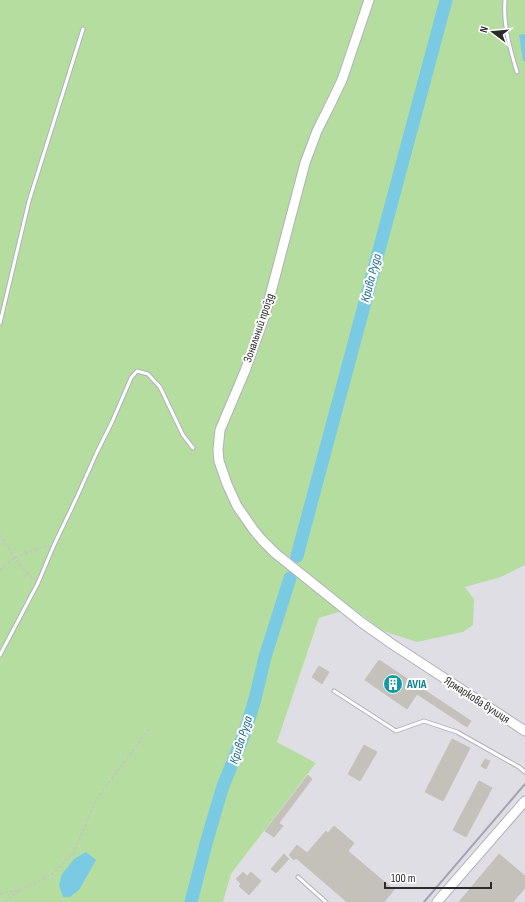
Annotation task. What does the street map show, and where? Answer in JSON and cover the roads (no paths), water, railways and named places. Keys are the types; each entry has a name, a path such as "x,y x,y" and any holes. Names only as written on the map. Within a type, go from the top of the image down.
{"street":[{"name":"Зональний проїзд","path":"350,613 276,554 253,529 237,506 227,484 219,461 218,450 220,430 247,366 265,315 308,153 342,80 369,0"},
{"name":"Ярмаркова вулиця","path":"350,613 392,644 525,731"},
{"path":"437,902 525,801"}],"lane":[{"path":"505,0 505,22 518,72"},
{"path":"0,323 29,201 83,29"},
{"path":"0,655 38,582 96,452 112,422 131,378 137,371 148,374 160,388 183,435 193,448"},
{"path":"334,691 396,731 424,721 456,732 519,767 525,772"},
{"path":"298,877 326,902"}],"water":[{"path":"525,34 525,61 523,61 519,35"},
{"path":"86,852 96,860 79,890 70,897 63,897 59,885 62,874 74,859"}],"waterway":[{"name":"Крива Руда","path":"297,556 446,0"},
{"name":"Крива Руда","path":"191,902 223,786 245,732 265,657 290,578"}],"railway":[{"path":"424,902 525,784"}],"place":[{"name":"AVIA","path":"393,684"}]}
